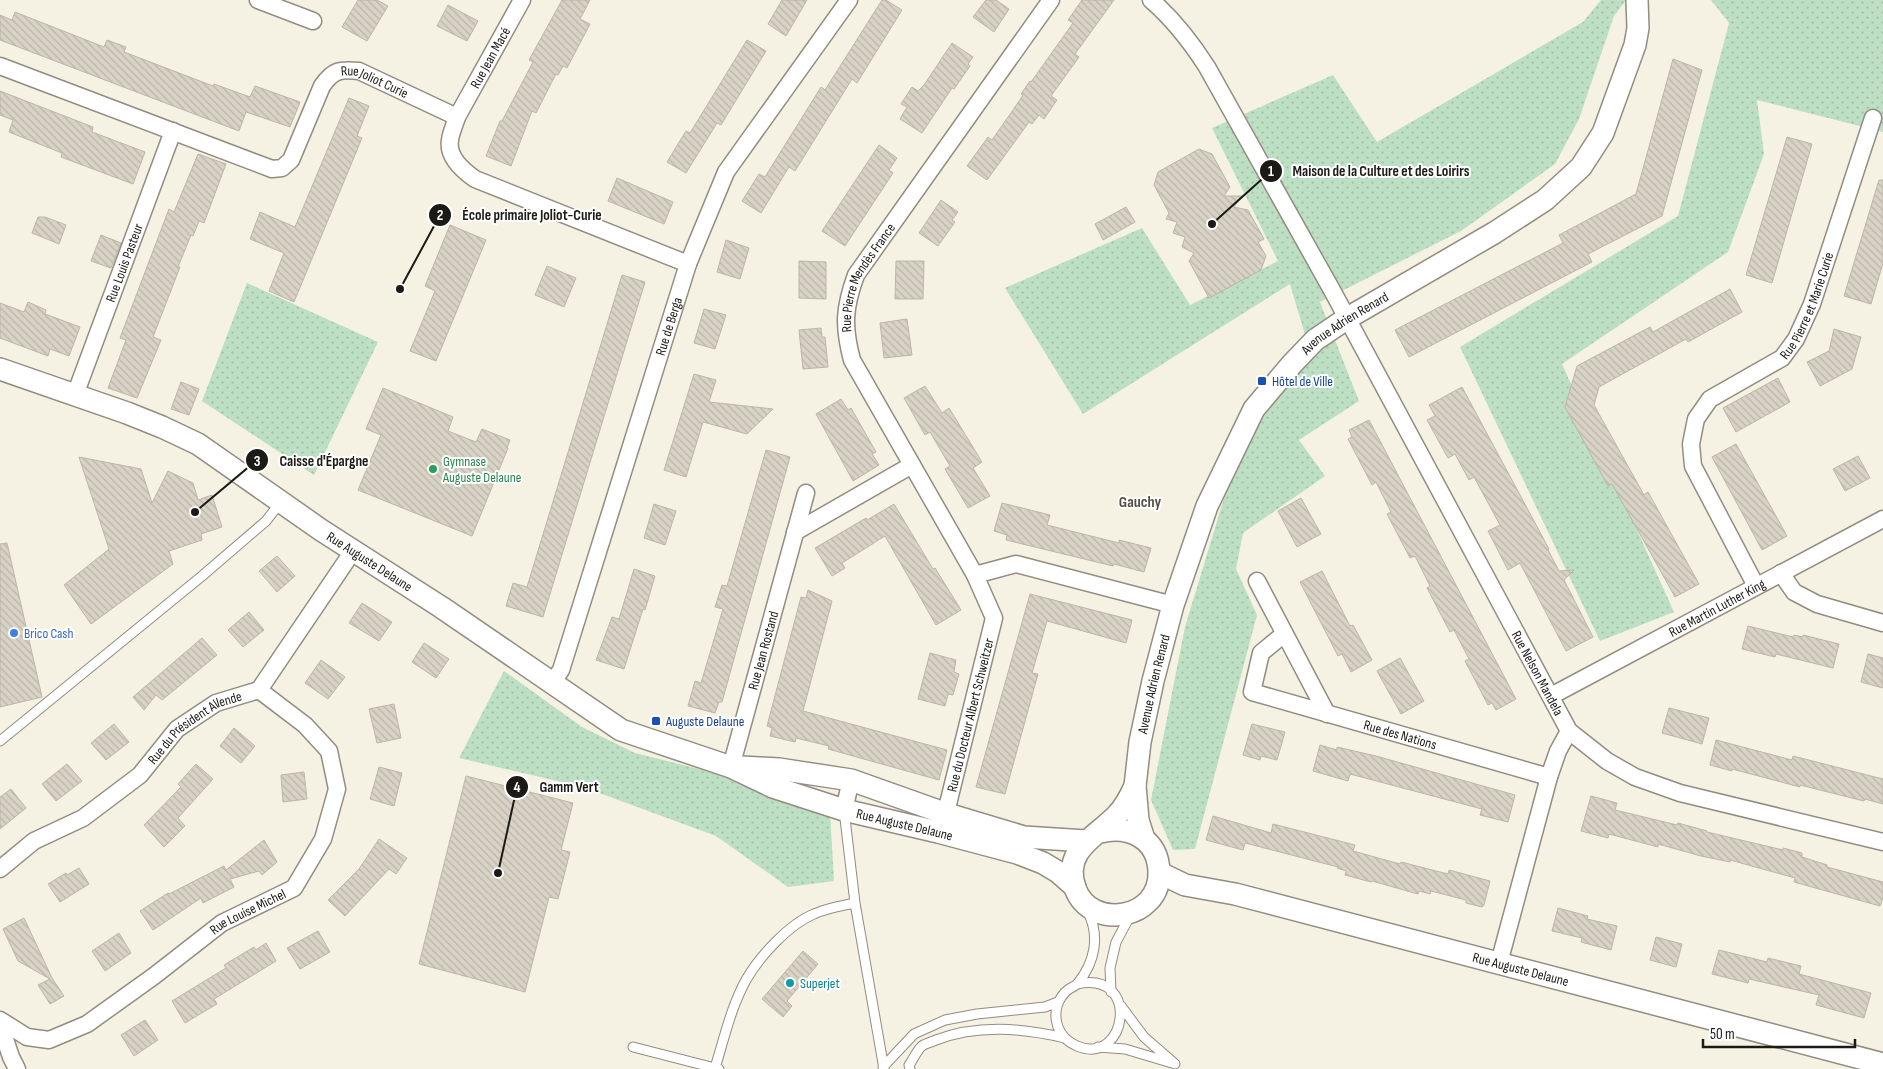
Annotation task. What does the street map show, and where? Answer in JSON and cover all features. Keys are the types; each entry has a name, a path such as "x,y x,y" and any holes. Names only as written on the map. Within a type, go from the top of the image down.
{"street":[{"path":"258,0 313,21"},
{"name":"Rue Jean Macé","path":"457,116 522,0"},
{"name":"Rue de Berga","path":"552,683 561,670 688,264 726,172 849,0"},
{"name":"Rue Pierre Mendès France","path":"986,599 975,575 852,360 846,335 846,313 848,296 856,275 1050,0"},
{"name":"Rue Nelson Mandela","path":"1151,0 1163,10 1192,45 1207,67 1569,730 1607,761 1635,778 1680,793 1883,842"},
{"name":"Avenue Adrien Renard","path":"1144,839 1138,820 1135,786 1140,742 1153,681 1173,605 1207,506 1254,409 1315,340 1346,319 1494,233 1545,200 1581,167 1603,133 1635,45 1638,28 1637,0"},
{"name":"Rue Joliot Curie","path":"0,66 272,169 282,168 291,160 322,86 328,78 338,71 359,71 457,116"},
{"path":"457,116 449,141 454,159 463,170 475,179 688,264"},
{"name":"Rue Pierre et Marie Curie","path":"1756,586 1693,466 1691,444 1696,419 1710,400 1782,358 1796,339 1812,304 1872,118"},
{"name":"Rue Louis Pasteur","path":"75,395 173,131"},
{"name":"Rue Auguste Delaune","path":"0,369 127,413 183,436 215,454 281,502 440,607 620,730 731,767 773,786 844,810 941,823 1024,837 1093,836"},
{"path":"795,532 912,465"},
{"name":"Rue Jean Rostand","path":"731,767 806,493"},
{"name":"Rue Martin Luther King","path":"1551,696 1883,519"},
{"name":"Rue du Président Allende","path":"0,869 34,840 83,818 140,775 177,729 216,703 259,690 353,551"},
{"path":"975,575 1016,564 1173,605"},
{"path":"1781,573 1794,592 1817,604 1883,623"},
{"path":"1257,581 1327,714"},
{"name":"Rue du Docteur Albert Schweitzer","path":"941,823 948,804 994,618 986,599"},
{"name":"Rue des Nations","path":"1284,634 1260,653 1252,692 1549,777"},
{"name":"Rue Louise Michel","path":"0,1020 27,1037 49,1040 87,1024 154,976 222,923 294,888 323,839 337,789 329,751 305,725 259,690"},
{"path":"1499,963 1549,777 1558,751 1569,730"},
{"name":"Rue Auguste Delaune","path":"731,767 779,769 851,780 941,823 1043,863 1058,872 1079,895"},
{"path":"844,810 851,780"},
{"name":"Avenue Adrien Renard","path":"1093,836 1126,804 1135,786"},
{"path":"1111,829 1123,829 1144,839 1152,848 1158,860 1160,873 1152,897 1132,913 1119,916 1106,915 1094,910 1079,895 1072,875 1073,863 1078,851 1093,836 1111,829"},
{"name":"Rue Auguste Delaune","path":"1160,873 1185,885 1235,894 1883,1064"},
{"path":"0,1024 10,1057 18,1069"}],"lane":[{"path":"0,741 202,576 266,521 281,502"},
{"path":"844,810 855,903 883,1068"},
{"path":"1065,1038 1059,1030 1056,1021 1058,1002 1063,995 1077,984 1093,960 1094,922 1079,895"},
{"path":"633,1047 717,1068 731,1018 746,980 767,952 789,928 814,914 855,903"},
{"path":"1112,992 1110,968 1116,942 1132,913"},
{"path":"910,1069 909,1065 921,1046 950,1035 983,1030 1009,1029 1038,1032 1065,1038 1080,1047 1125,1049 1175,1064 1144,1037 1112,992 1104,986 1095,983 1077,984"},
{"path":"883,1068 914,1034 945,1020 976,1014 1045,1007 1058,1002"},
{"path":"1098,1047 1108,1042 1120,1025 1121,1014 1119,1004"}],"green space":[{"path":"1601,0 1626,0 1614,16 1579,119 1555,164 1461,231 1320,302 1359,401 1299,440 1325,476 1243,533 1236,569 1257,615 1195,849 1173,850 1151,800 1185,627 1225,495 1258,423 1311,355 1290,284 1083,414 1005,288 1142,228 1190,305 1278,261 1212,128 1333,75 1377,142 1583,22"},
{"path":"1711,0 1883,0 1883,132 1757,100 1764,154 1728,252 1562,364 1674,612 1600,641 1460,347 1678,216 1729,23"},
{"path":"247,283 378,342 314,475 202,401"},
{"path":"504,671 582,727 635,753 743,780 830,813 834,881 788,887 716,836 583,787 459,758"}],"building":[{"path":"358,0 377,0 388,6 367,41 342,27"},
{"path":"562,0 590,0 580,19 590,24 567,68 563,66 558,75 556,74 536,113 532,111 511,166 486,156 500,121 502,121 533,62 529,60"},
{"path":"782,0 807,0 786,36 768,24"},
{"path":"882,0 886,0 902,10 857,83 852,79 795,171 789,167 761,213 742,201 759,174 765,177 821,87 825,90"},
{"path":"986,0 996,0 1009,9 994,32 973,17"},
{"path":"1082,0 1114,0 1075,54 1079,57 1051,96 1057,100 1044,119 1039,115 1032,124 1029,122 987,180 967,166 988,137 992,140 1013,110 1023,95 1021,94 1073,23 1068,20"},
{"path":"448,5 478,21 467,41 437,26"},
{"path":"15,12 104,47 107,40 126,47 124,52 213,86 214,84 250,97 255,86 300,102 290,127 246,112 239,131 0,40 0,15 12,20"},
{"path":"747,40 766,51 721,125 717,123 686,173 667,162 686,131 690,133"},
{"path":"952,43 973,57 968,64 970,66 954,89 952,88 922,133 900,119 907,107 901,104 912,87 918,91 924,85"},
{"path":"1673,59 1702,70 1662,216 1588,254 1592,262 1409,357 1395,330 1563,243 1559,235 1636,194"},
{"path":"0,91 93,127 92,132 145,152 133,184 61,157 62,153 9,132 13,120 0,115"},
{"path":"349,98 369,106 357,136 362,138 294,302 269,291 284,253 250,239 260,212 295,227"},
{"path":"1787,137 1812,144 1772,283 1746,275"},
{"path":"879,145 897,158 889,170 893,173 845,246 822,231"},
{"path":"1199,149 1212,154 1230,187 1224,196 1242,196 1234,207 1248,210 1264,239 1258,242 1266,256 1261,270 1209,298 1189,261 1194,253 1182,247 1185,237 1173,233 1177,222 1166,219 1169,213 1154,185 1158,172"},
{"path":"198,154 226,164 204,223 199,221 178,267 180,267 153,337 161,340 137,398 108,388 126,340 120,338 169,209 174,212"},
{"path":"617,178 673,202 664,224 608,201"},
{"path":"1879,180 1883,180 1883,263 1871,304 1844,296"},
{"path":"941,200 958,212 952,220 955,222 938,246 919,233"},
{"path":"1126,207 1135,222 1103,240 1095,224"},
{"path":"38,217 45,217 66,225 59,244 32,233"},
{"path":"450,225 486,240 436,361 410,351 435,291 425,286"},
{"path":"101,235 121,243 111,268 91,261"},
{"path":"726,240 749,248 740,279 717,272"},
{"path":"799,261 826,262 826,299 799,298"},
{"path":"896,261 924,261 923,299 895,299"},
{"path":"547,266 576,278 564,307 535,295"},
{"path":"622,275 645,282 543,617 506,606 513,583 527,587"},
{"path":"1730,289 1742,312 1688,342 1686,339 1599,387 1594,405 1644,495 1648,492 1699,584 1675,597 1612,484 1608,486 1565,407 1577,366 1650,327 1653,332"},
{"path":"28,302 46,310 45,314 80,327 69,356 50,349 48,356 0,338 0,303 24,312"},
{"path":"704,309 726,315 715,349 694,343"},
{"path":"907,319 912,355 884,358 880,323"},
{"path":"821,328 822,337 825,337 828,367 803,369 799,330"},
{"path":"1834,329 1861,337 1852,369 1820,386 1807,362 1829,351"},
{"path":"694,374 716,380 709,402 773,409 747,434 703,422 686,477 664,470"},
{"path":"1778,378 1790,402 1736,432 1723,408"},
{"path":"181,382 199,389 189,415 171,409"},
{"path":"925,386 942,413 949,408 982,462 973,468 990,496 968,508 945,469 950,466 930,432 925,435 904,398"},
{"path":"1462,387 1559,571 1574,570 1564,580 1593,637 1566,651 1520,563 1508,570 1488,531 1500,525 1474,477 1469,480 1455,454 1448,458 1427,420 1435,416 1429,405"},
{"name":"Gymnase Auguste Delaune","path":"383,388 453,417 448,431 476,442 482,429 510,440 472,536 358,490 381,435 366,429"},
{"path":"841,399 848,410 851,408 876,452 872,454 879,465 853,481 816,414"},
{"path":"1369,420 1516,699 1496,710 1492,703 1488,705 1465,661 1469,659 1454,630 1450,632 1427,588 1430,586 1415,556 1410,558 1387,514 1391,512 1376,482 1372,485 1348,439 1352,437 1349,430"},
{"path":"1736,444 1787,536 1762,550 1712,457"},
{"path":"766,450 790,457 722,702 719,702 715,713 688,706 695,681 701,683 723,609 715,607 722,585 727,586"},
{"path":"1858,456 1870,478 1845,491 1833,469"},
{"path":"79,457 141,469 152,503 168,471 193,483 198,500 212,495 222,527 201,534 202,540 169,551 173,564 91,624 64,585 109,549"},
{"path":"1301,498 1321,534 1297,547 1278,511"},
{"path":"1002,503 1050,515 1047,525 1119,543 1119,540 1151,548 1144,572 1006,540 1007,535 994,531"},
{"path":"654,504 676,511 665,545 644,538"},
{"path":"894,504 933,569 935,568 961,610 936,625 885,536 842,563 845,568 832,576 815,548"},
{"name":"Brico Cash","path":"7,543 42,697 0,707 0,544"},
{"path":"277,556 295,576 277,592 259,571"},
{"path":"634,569 655,576 624,669 596,660 612,617 619,619"},
{"path":"1322,571 1350,626 1353,625 1372,660 1351,672 1342,654 1338,656 1300,582"},
{"path":"808,590 832,601 803,711 947,750 939,780 828,749 829,746 796,738 795,742 770,736 772,728 767,726 801,597 806,598"},
{"path":"1030,594 1132,620 1126,643 1047,621 1032,673 1038,674 1005,794 976,787"},
{"path":"362,603 392,622 379,641 349,623"},
{"path":"249,612 264,630 243,647 228,630"},
{"path":"1748,626 1793,637 1794,635 1803,637 1803,635 1839,644 1833,668 1776,654 1775,657 1742,649"},
{"path":"202,638 217,655 162,700 156,695 144,710 133,697"},
{"path":"424,643 449,659 436,678 412,662"},
{"path":"930,653 956,660 954,672 959,674 953,695 948,694 945,706 918,699"},
{"path":"1868,654 1883,658 1883,688 1861,682"},
{"path":"1400,658 1424,701 1401,714 1377,671"},
{"path":"321,660 345,677 328,699 305,683"},
{"path":"394,704 401,738 377,743 369,709"},
{"path":"1669,708 1709,718 1702,744 1662,733"},
{"path":"114,724 129,742 106,760 91,743"},
{"path":"1252,724 1285,732 1277,760 1261,756 1260,760 1243,755"},
{"path":"234,728 255,746 241,763 220,746"},
{"path":"1716,740 1792,760 1793,756 1883,779 1883,804 1800,785 1800,787 1710,765"},
{"path":"1320,745 1337,750 1337,747 1376,756 1515,795 1508,822 1480,815 1482,809 1350,774 1348,781 1313,771"},
{"path":"67,764 82,781 56,801 42,784"},
{"path":"196,764 213,779 178,818 185,826 164,847 144,825 181,787 178,784"},
{"path":"379,767 402,773 394,806 370,799"},
{"path":"304,772 307,799 283,802 281,775"},
{"path":"466,776 573,803 561,850 570,852 558,899 549,897 525,992 419,964"},
{"path":"11,789 26,808 0,829 0,797"},
{"path":"1591,796 1617,803 1615,810 1802,853 1802,857 1827,865 1827,867 1883,882 1883,898 1880,906 1794,882 1795,878 1730,860 1730,862 1701,856 1658,844 1658,847 1609,834 1608,838 1581,831"},
{"path":"1213,816 1271,833 1273,824 1355,845 1353,851 1400,864 1401,862 1448,874 1449,870 1490,881 1484,905 1482,907 1466,903 1466,900 1431,891 1430,894 1419,891 1418,894 1371,882 1345,875 1346,871 1338,867 1245,843 1243,850 1206,840"},
{"path":"379,839 407,858 396,874 389,869 345,916 328,900 359,869"},
{"path":"264,840 277,862 262,875 259,871 230,879 234,887 203,903 201,898 153,930 140,911 168,893 224,866 226,870"},
{"path":"79,868 89,884 60,902 48,884 66,873 67,875"},
{"path":"1558,908 1588,916 1587,919 1617,926 1611,950 1581,942 1582,938 1552,931"},
{"path":"24,918 52,978 64,996 50,1004 38,985 50,979 18,961 3,929"},
{"path":"318,931 330,952 300,969 287,948"},
{"path":"119,933 131,953 105,971 92,951"},
{"path":"1656,937 1682,944 1676,967 1650,960"},
{"path":"266,943 276,961 214,999 217,1004 185,1023 172,1001 226,968 224,965 254,947 256,950"},
{"path":"1719,950 1767,962 1768,958 1801,966 1799,974 1871,993 1864,1018 1816,1005 1819,995 1749,979 1748,983 1712,974"},
{"path":"803,951 818,964 787,1001 792,1006 783,1017 762,999"},
{"path":"145,1020 158,1040 134,1056 121,1035"}],"place":[{"name":"Maison de la Culture et des Loirirs","path":"1212,224"},
{"name":"École primaire Joliot-Curie","path":"400,289"},
{"name":"Hôtel de Ville","path":"1262,381"},
{"name":"Gymnase Auguste Delaune","path":"433,469"},
{"name":"Caisse d'Épargne","path":"195,512"},
{"name":"Brico Cash","path":"14,633"},
{"name":"Auguste Delaune","path":"656,721"},
{"name":"Gamm Vert","path":"498,873"},
{"name":"Superjet","path":"790,983"}],"district":[{"name":"Gauchy","path":"1140,502"}]}
